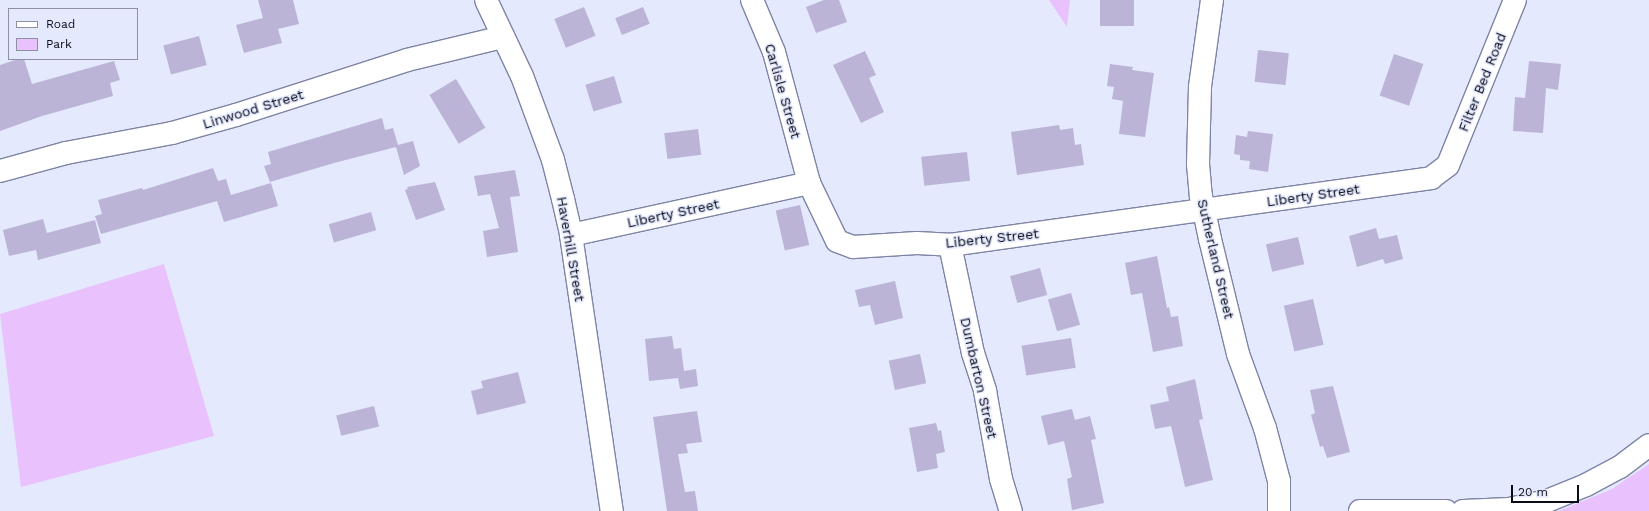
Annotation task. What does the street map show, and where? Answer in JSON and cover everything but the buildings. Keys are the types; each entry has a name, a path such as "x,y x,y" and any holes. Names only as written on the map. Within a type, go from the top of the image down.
{"street":[{"name":"Haverhill Street","path":"486,0 522,76 553,160 570,236 612,511"},
{"name":"Carlisle Street","path":"752,0 774,52 809,184"},
{"name":"Sutherland Street","path":"1212,0 1200,87 1198,164 1204,210 1238,354 1265,428 1279,481 1279,511"},
{"name":"Filter Bed Road","path":"1448,165 1515,0"},
{"name":"Linwood Street","path":"0,171 66,153 172,133 236,115 407,60 504,37"},
{"name":"Liberty Street","path":"570,236 809,184 836,241 853,247 917,242 950,245 1431,178 1448,165"},
{"name":"Dumbarton Street","path":"950,245 968,331 985,391 1001,478 1011,511"},
{"path":"1463,511 1509,509 1547,502 1586,485 1620,467 1649,444"},
{"path":"1360,511 1446,511"}],"green space":[{"path":"1049,0 1070,0 1067,27"},
{"path":"164,264 214,436 21,487 0,314"},
{"path":"1649,464 1649,511 1559,511 1612,489"}]}
